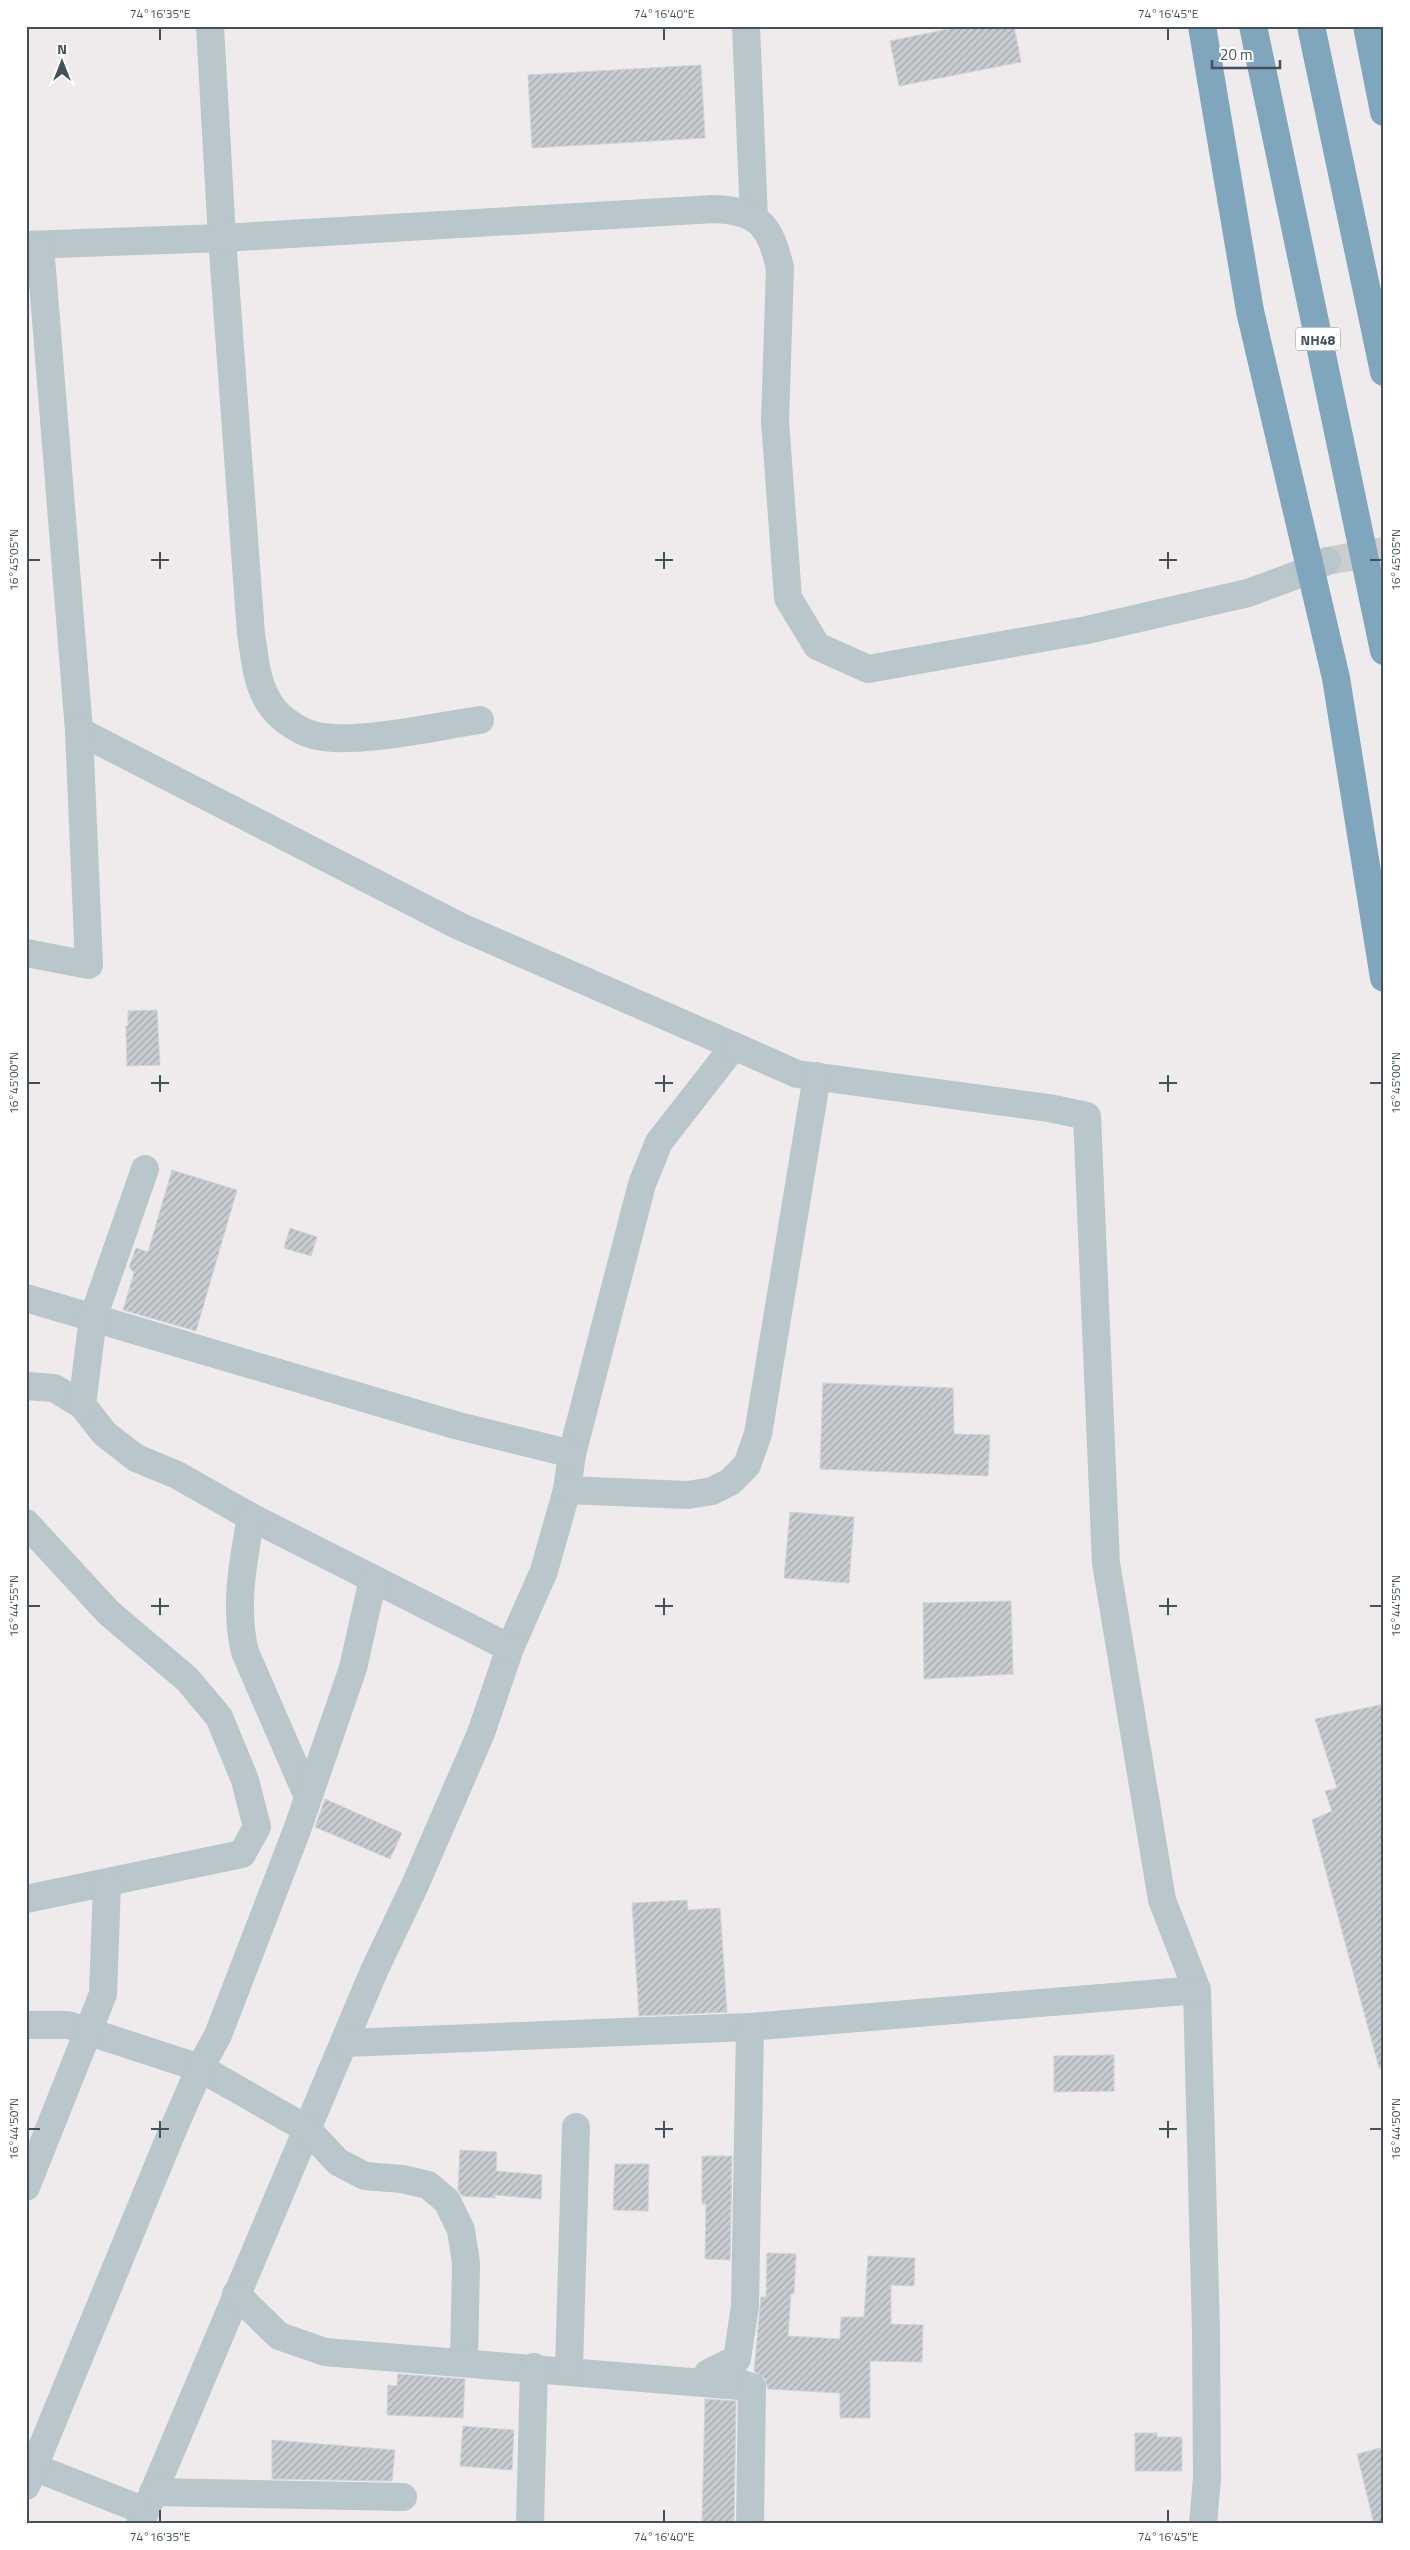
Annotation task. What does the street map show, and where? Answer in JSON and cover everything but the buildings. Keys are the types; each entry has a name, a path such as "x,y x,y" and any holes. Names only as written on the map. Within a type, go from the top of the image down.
{"highway":[{"path":"1202,26 1250,311 1319,566 1384,978"},
{"name":"NH48","path":"1253,26 1384,651"},
{"path":"1311,26 1384,372"},
{"path":"1367,26 1384,112"}],"street":[{"path":"210,26 222,238 251,634 258,678 270,704 287,721 313,735 355,738 480,720"},
{"path":"746,26 754,218"},
{"path":"26,953 88,965 79,731 33,245 222,238 714,209 735,210 754,218 767,228 775,247 780,268 775,421 788,598 817,646 868,669 1087,630 1248,593 1319,566"},
{"path":"79,731 459,926 798,1074 1048,1108 1087,1116 1106,1563 1162,1900 1197,1990 1206,2341 1207,2478 1203,2524"},
{"path":"146,2509 374,1970 415,1885 481,1732 510,1648 544,1571 567,1490 572,1454 645,1176 658,1142 734,1046"},
{"path":"567,1490 688,1494 712,1491 730,1482 747,1465 758,1434 817,1076"},
{"path":"82,1405 92,1318 145,1169"},
{"path":"26,1298 455,1425 572,1454"},
{"path":"26,1386 54,1388 82,1405 105,1434 136,1458 177,1475 252,1517 510,1648"},
{"path":"252,1517 239,1605 239,1628 244,1652 308,1797"},
{"path":"26,1523 109,1613 187,1680 219,1718 245,1780 256,1827 242,1854 107,1884 26,1899"},
{"path":"373,1579 353,1668 308,1797 218,2034 200,2068 29,2472 146,2509 403,2497"},
{"path":"26,2187 90,2033 103,1994 107,1884"},
{"path":"344,2043 750,2027 1197,1990"},
{"path":"26,2026 68,2026 200,2068 307,2129 338,2162 365,2176 402,2179 428,2185 447,2201 461,2230 466,2263 464,2362"},
{"path":"750,2027 745,2306 736,2359 708,2374 752,2387"},
{"path":"568,2370 576,2127"},
{"path":"236,2294 279,2336 325,2352 534,2367 752,2387"},
{"path":"530,2524 534,2367"},
{"path":"750,2524 752,2387"}],"tunnel":[{"path":"1327,561 1384,551"}]}
